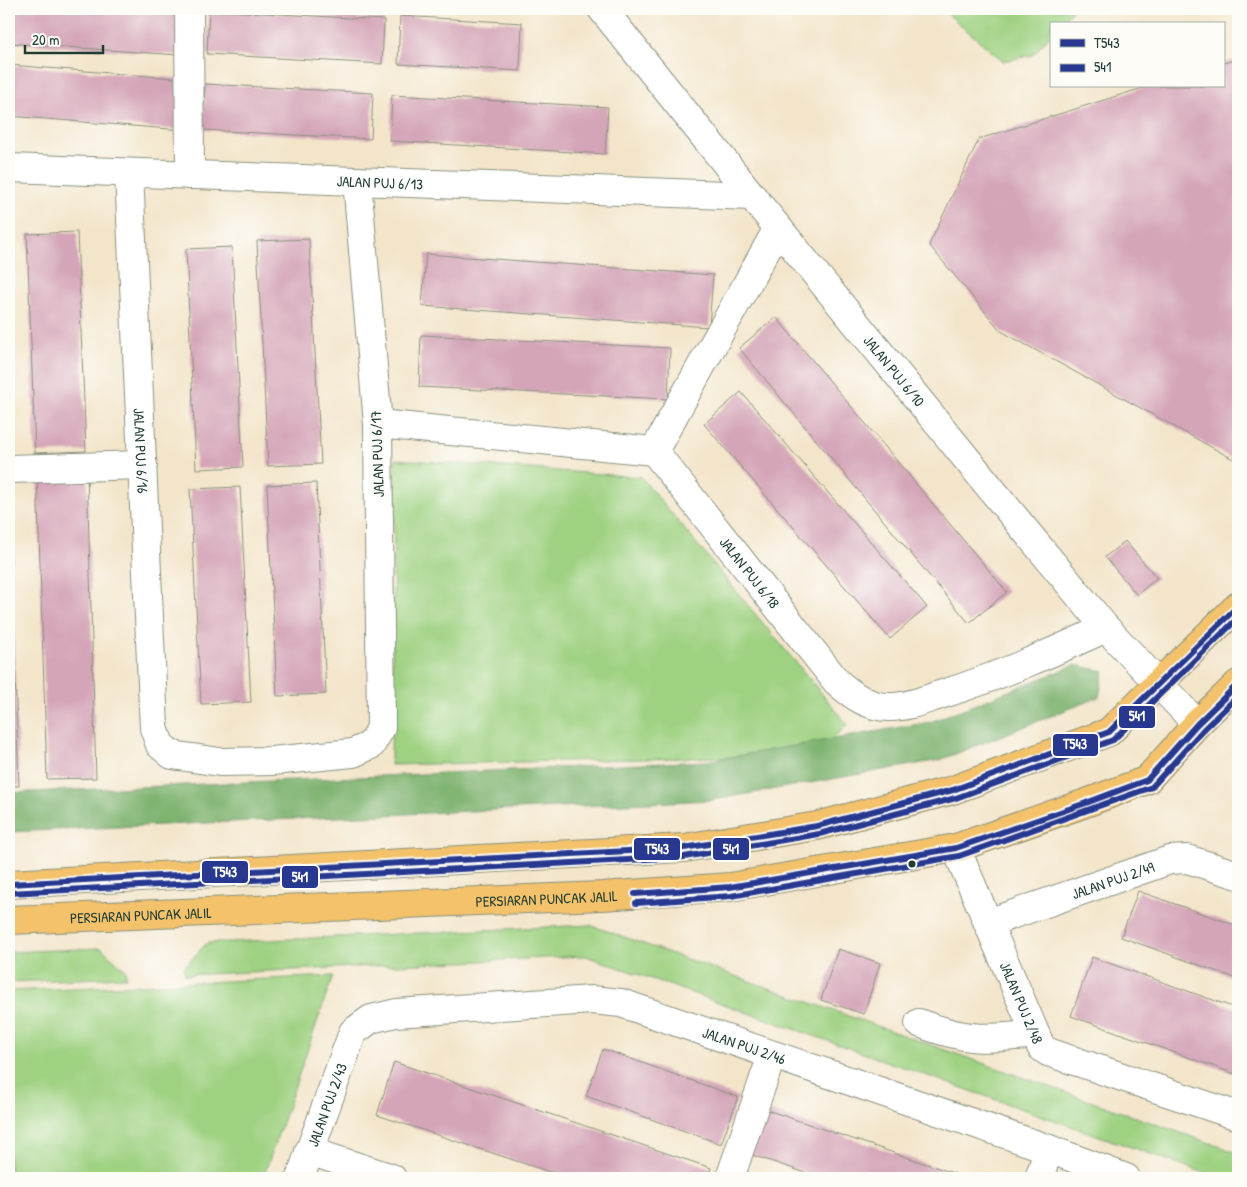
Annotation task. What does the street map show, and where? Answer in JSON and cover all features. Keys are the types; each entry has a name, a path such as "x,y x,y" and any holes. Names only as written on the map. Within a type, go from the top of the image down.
{"main road":[{"path":"9,884 684,848 817,826 953,790 1109,732 1238,606"},
{"name":"PERSIARAN PUNCAK JALIL","path":"9,920 602,896 730,887 956,848 1147,780 1197,724 1238,684"}],"street":[{"path":"189,9 190,175"},
{"name":"JALAN PUJ 6/10","path":"602,9 778,228 1106,628 1197,724"},
{"name":"JALAN PUJ 6/13","path":"9,168 752,196"},
{"name":"JALAN PUJ 6/16","path":"129,173 154,728"},
{"name":"JALAN PUJ 6/17","path":"154,728 160,745 172,755 220,762 272,761 353,753 371,745 381,728 378,424 357,181"},
{"path":"378,424 654,452 778,228"},
{"name":"JALAN PUJ 6/18","path":"654,452 837,682 852,695 871,705 890,707 910,705 988,680 1106,628"},
{"path":"9,469 143,465"},
{"name":"JALAN PUJ 2/48","path":"956,848 1041,1047 1048,1052 1238,1116"},
{"name":"JALAN PUJ 2/49","path":"988,923 1170,860 1187,859 1238,875"},
{"name":"JALAN PUJ 2/46","path":"353,1032 371,1019 396,1013 606,1000 621,1003 1049,1148 1126,1178"},
{"path":"919,1023 951,1035 986,1040 1035,1034"},
{"name":"JALAN PUJ 2/43","path":"300,1178 353,1032"},
{"path":"730,1178 772,1055"},
{"path":"1039,1178 1049,1148"},
{"path":"309,1151 392,1178"}],"green space":[{"path":"942,9 1073,9 1062,22 1050,22 1050,35 1033,55 1003,61"},
{"path":"395,459 641,477 848,725 813,755 391,765"},
{"path":"1075,665 1104,671 1099,697 940,760 713,800 9,832 9,793 708,761 930,722"},
{"path":"590,925 1238,1153 1238,1178 1219,1178 586,956 185,975 184,967 207,943"},
{"path":"101,948 126,970 126,977 9,982 9,952"},
{"path":"333,976 263,1178 9,1178 9,991"}],"building":[{"path":"9,9 183,9 179,55 9,43"},
{"path":"209,10 384,20 382,64 207,54"},
{"path":"400,16 522,23 520,71 398,64"},
{"path":"1238,59 1238,454 1233,459 1001,331 929,245 979,139 1143,88 1224,88 1224,63"},
{"path":"9,65 186,79 182,130 9,116"},
{"path":"205,84 373,93 371,139 203,130"},
{"path":"392,95 608,107 605,154 390,141"},
{"path":"77,232 86,451 35,453 27,234"},
{"path":"309,239 321,464 268,466 257,241"},
{"path":"232,247 243,467 196,469 186,249"},
{"path":"426,254 713,275 709,327 422,306"},
{"path":"776,317 1007,592 969,623 739,348"},
{"path":"421,335 670,348 668,399 419,387"},
{"path":"741,392 927,607 890,639 704,424"},
{"path":"87,471 96,778 47,779 37,473"},
{"path":"316,483 326,694 277,696 267,485"},
{"path":"240,487 251,702 201,704 190,489"},
{"path":"9,508 19,786 9,786"},
{"path":"1125,541 1157,578 1137,595 1105,557"},
{"path":"1138,891 1238,926 1238,979 1121,937"},
{"path":"838,949 880,963 864,1014 821,1000"},
{"path":"1092,957 1238,1009 1238,1075 1071,1016"},
{"path":"603,1049 738,1097 721,1144 586,1096"},
{"path":"394,1062 711,1168 708,1178 568,1178 377,1115"},
{"path":"761,1108 968,1178 821,1178 746,1153"}],"transit line":[{"name":"T543","path":"9,884 684,848 817,826 953,790 1109,732 1238,606"},
{"name":"541","path":"9,893 684,857 819,834 956,798 1113,740 1238,618"},
{"name":"T543","path":"635,894 730,887 956,848 1086,803 1147,780 1197,724 1238,684"},
{"name":"541","path":"636,903 731,896 959,856 1152,787 1203,730 1238,696"}]}
